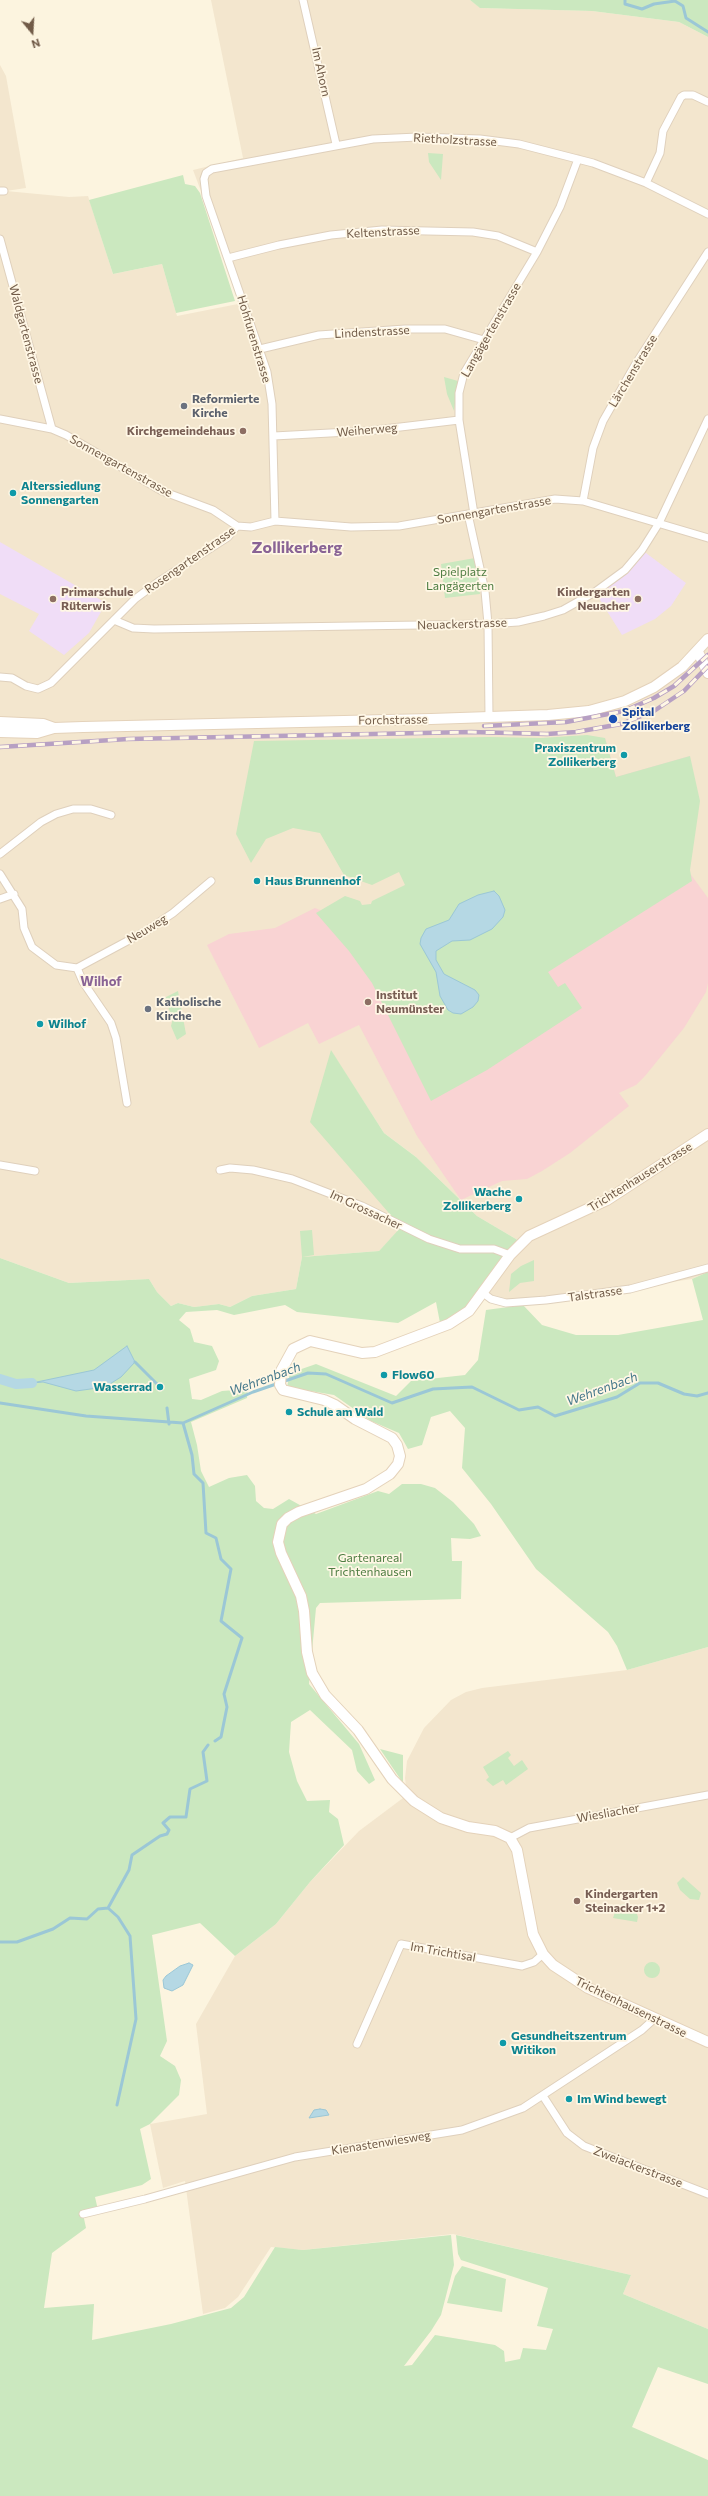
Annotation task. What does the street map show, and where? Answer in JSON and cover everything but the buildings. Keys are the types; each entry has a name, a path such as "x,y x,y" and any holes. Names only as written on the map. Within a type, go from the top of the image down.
{"street":[{"name":"Im Ahorn","path":"303,0 336,144"},
{"path":"646,183 660,153 663,132 681,97 684,95 693,95 708,102"},
{"name":"Rietholzstrasse","path":"204,186 206,173 212,169 336,144 396,137 448,137 519,144 578,159 621,172 708,214"},
{"name":"Langägertenstrasse","path":"489,717 488,624 484,578 471,514 459,420 459,393 464,373 537,252 560,206 578,159"},
{"name":"Hohfurenstrasse","path":"204,186 260,349 272,404 275,521"},
{"name":"Keltenstrasse","path":"228,258 279,245 331,235 382,230 473,232 498,236 537,252"},
{"name":"Waldgartenstrasse","path":"0,238 52,429"},
{"name":"Lärchenstrasse","path":"583,501 593,448 604,420 635,365 708,252"},
{"name":"Lindenstrasse","path":"260,349 319,335 405,329 445,329 484,340"},
{"name":"Neuackerstrasse","path":"114,620 133,628 154,629 488,624 532,619 563,610 579,602 625,570 642,550 659,523 708,418"},
{"name":"Sonnengartenstrasse","path":"0,419 52,429 66,435 162,491 213,510 237,526"},
{"name":"Weiherweg","path":"274,436 367,431 459,420"},
{"name":"Sonnengartenstrasse","path":"275,521 351,527 399,526 555,499 583,501 708,538"},
{"name":"Rosengartenstrasse","path":"0,678 12,678 33,688 44,687 51,683 114,620 158,582 228,537 237,526 251,527 275,521"},
{"name":"Forchstrasse","path":"0,732 37,733 54,728 489,717 570,713 612,705 654,687 698,652 708,639"},
{"path":"698,652 708,673"},
{"path":"0,716 4,723"},
{"name":"Forchstrasse","path":"4,723 43,724 54,728"},
{"path":"0,854 41,822 56,814 73,809 91,809 111,815"},
{"path":"0,874 14,894 22,909 24,928 32,946 56,965 77,968 83,982 111,1023 116,1038 127,1103"},
{"name":"Neuweg","path":"77,968 146,931 173,913 211,880"},
{"path":"0,898 14,894"},
{"name":"Trichtenhauserstrasse","path":"510,1838 495,1831 455,1823 431,1812 414,1801 392,1779 358,1730 325,1695 316,1681 308,1662 301,1596 281,1553 279,1533 288,1518 299,1512 366,1489 390,1474 398,1464 400,1450 392,1438 355,1419 335,1405 312,1397 289,1393 280,1380 289,1353 303,1342 319,1342 362,1353 375,1352 449,1324 469,1311 510,1256 529,1236 607,1200 708,1134"},
{"path":"0,1165 35,1171"},
{"name":"Im Grossacher","path":"220,1170 230,1168 252,1170 292,1179 362,1206 429,1239 460,1249 494,1249 510,1256"},
{"name":"Talstrasse","path":"483,1293 491,1299 506,1303 546,1300 630,1289 708,1268"},
{"name":"Wiesliacher","path":"510,1838 529,1828 708,1795"},
{"name":"Trichtenhausenstrasse","path":"510,1838 517,1850 533,1934 543,1954 553,1965 574,1980 654,2019 708,2042"},
{"name":"Im Trichtisal","path":"357,2044 401,1944 522,1966 534,1962 543,1954"},
{"name":"Kienastenwiesweg","path":"83,2214 145,2199 295,2156 462,2130 523,2108 642,2030 654,2019"},
{"name":"Zweiackerstrasse","path":"543,2096 567,2133 584,2146 708,2194"}],"shaded area":[{"path":"211,0 470,0 481,8 592,11 679,22 708,37 708,1272 692,1279 546,1300 506,1303 483,1293 521,1242 477,1216 416,1157 384,1133 331,1051 402,1227 379,1251 302,1257 296,1289 252,1296 230,1307 219,1304 194,1307 178,1303 171,1306 157,1292 149,1279 69,1283 0,1258 0,65 6,76 26,188 6,191 69,197 88,196 113,274 162,264 177,316 243,303 193,170 243,158"},
{"name":"Primarschule Rüterwis","path":"0,542 106,603 89,633 64,655 29,631 39,614 0,594"},
{"name":"Kindergarten Neuacher","path":"642,550 686,583 671,606 655,619 622,635 595,592"},
{"name":"Spital Zollikerberg","path":"605,738 616,777 690,756 686,868 708,898 708,983 706,992 684,1028 645,1076 636,1085 619,1093 629,1106 570,1153 542,1171 527,1179 502,1181 461,1200 417,1136 359,1025 319,1044 308,1023 259,1048 207,945 229,934 275,928 315,908 359,926"},
{"path":"708,1647 708,2329 623,2294 631,2275 453,2234 303,2250 271,2247 238,2297 225,2308 203,2314 185,2181 163,2188 150,2124 207,2114 196,2024 235,1956 276,1924 310,1882 359,1831 407,1795 405,1778 407,1761 424,1728 451,1700 466,1692 482,1688 627,1670"}],"green space":[{"path":"470,0 708,0 708,37 679,22 592,11 480,8"},
{"path":"428,153 443,154 441,180 429,162"},
{"path":"183,175 185,184 195,186 200,193 235,301 176,313 162,264 113,274 89,200"},
{"path":"444,377 458,381 454,411 447,394"},
{"name":"Spielplatz Langägerten","path":"475,558 480,594 445,598 441,564"},
{"path":"587,735 605,738 616,777 690,756 700,801 690,870 692,881 548,972 558,987 565,983 582,1008 487,1070 431,1101 372,983 349,951 316,913 345,896 360,901 362,905 371,904 372,901 405,885 399,872 372,885 344,875 320,833 293,828 266,839 251,863 236,834 254,741 489,737 541,738"},
{"path":"178,991 186,1034 177,1040 171,1026 173,1018 164,998"},
{"name":"Gartenareal Trichtenhausen","path":"331,1050 384,1133 416,1157 477,1216 521,1242 475,1304 441,1328 436,1302 398,1323 297,1312 285,1305 234,1315 217,1310 186,1312 179,1320 190,1329 194,1342 212,1346 219,1361 216,1370 189,1379 192,1399 201,1400 222,1391 248,1389 247,1398 191,1422 197,1445 201,1471 209,1487 229,1478 247,1475 255,1486 256,1501 264,1508 273,1509 289,1499 316,1514 378,1491 389,1494 402,1484 421,1484 435,1488 453,1502 474,1524 481,1536 470,1539 451,1538 452,1561 462,1561 461,1599 320,1603 316,1608 309,1684 359,1744 375,1780 369,1784 357,1771 352,1750 310,1710 291,1722 289,1752 297,1781 307,1801 330,1800 329,1812 338,1819 344,1845 310,1882 276,1924 235,1956 200,1923 152,1935 167,2041 160,2056 175,2066 181,2080 179,2095 150,2124 140,2129 151,2179 142,2185 95,2197 98,2210 83,2214 86,2228 52,2253 44,2308 94,2304 92,2340 171,2324 231,2308 244,2297 275,2247 303,2250 451,2235 454,2265 441,2315 431,2331 404,2366 412,2365 435,2335 495,2345 504,2351 505,2362 520,2359 523,2348 546,2350 553,2329 537,2326 548,2288 461,2260 458,2254 456,2235 631,2275 623,2294 708,2329 708,2384 658,2367 632,2427 708,2460 708,2496 0,2496 0,1258 69,1283 149,1279 157,1292 171,1306 178,1303 194,1307 219,1304 230,1307 252,1296 296,1289 302,1257 379,1251 401,1227 310,1122"},
{"path":"312,1230 314,1255 302,1257 300,1231"},
{"path":"534,1260 534,1281 520,1283 509,1292 511,1274 521,1266"},
{"path":"708,1272 708,1647 627,1670 617,1646 608,1632 536,1569 491,1504 462,1468 465,1428 450,1411 431,1417 422,1445 408,1449 399,1433 371,1421 334,1395 287,1387 290,1373 316,1364 396,1396 411,1381 465,1375 478,1360 486,1310 523,1305 542,1325 576,1335 618,1335 703,1320 692,1279"},
{"path":"380,1749 403,1755 403,1783"},
{"path":"508,1751 511,1755 508,1758 514,1766 522,1760 528,1769 506,1785 503,1780 493,1786 486,1780 489,1777 483,1767"},
{"path":"683,1877 701,1893 699,1900 690,1899 680,1890 677,1883"},
{"path":"624,1904 634,1906 638,1917 637,1922 613,1918 617,1906"},
{"path":"652,1962 659,1967 660,1970 655,1977 652,1978 645,1973 644,1970 649,1963"},
{"path":"462,2266 506,2279 502,2312 447,2303 455,2276"}],"water":[{"path":"494,891 499,896 505,910 503,917 492,929 470,940 452,941 436,951 436,960 444,974 475,990 479,995 478,1001 473,1007 461,1014 453,1013 448,1010 440,996 436,972 420,944 421,938 426,929 449,920 459,904 478,895"},
{"path":"127,1346 135,1362 121,1377 105,1387 76,1391 43,1382 32,1383 94,1370"},
{"path":"189,1963 193,1965 183,1985 172,1991 164,1988 163,1980 166,1976 180,1966"},
{"path":"314,2110 326,2110 329,2115 309,2118"}],"waterway":[{"path":"625,0 625,4 642,9 654,4 675,1 683,6 686,18 708,32"},
{"path":"135,1362 160,1387"},
{"name":"Wehrenbach","path":"0,1403 86,1416 183,1423 253,1392 308,1373 326,1374 392,1403 433,1389 472,1387 519,1410 538,1407 555,1416 617,1397 640,1383 658,1383 684,1394 697,1396 708,1393"},
{"path":"0,1379 16,1384 32,1383"},
{"path":"167,1408 169,1424"},
{"path":"183,1423 192,1455 194,1474 203,1483 206,1533 216,1538 221,1559 231,1569 221,1621 242,1638 224,1694 227,1707 221,1737 215,1741"},
{"path":"0,1942 17,1942 53,1929 70,1918 87,1919 98,1909 108,1908 129,1870 132,1855 160,1836 167,1834 169,1830 163,1823 170,1817 186,1817 190,1789 207,1781 203,1752 208,1745"},
{"path":"108,1908 118,1917 130,1936 136,2019 117,2105"}],"railway":[{"path":"484,726 566,722 624,711 654,698 674,686 708,655"},
{"path":"0,747 128,739 471,732 547,734 576,732 621,724 654,711 684,691 708,666"}],"place":[{"name":"Reformierte Kirche","path":"184,406"},
{"name":"Kirchgemeindehaus","path":"243,431"},
{"name":"Alterssiedlung Sonnengarten","path":"13,493"},
{"name":"Primarschule Rüterwis","path":"53,599"},
{"name":"Kindergarten Neuacher","path":"638,599"},
{"name":"Spital Zollikerberg","path":"613,719"},
{"name":"Praxiszentrum Zollikerberg","path":"624,755"},
{"name":"Haus Brunnenhof","path":"257,881"},
{"name":"Institut Neumünster","path":"368,1002"},
{"name":"Katholische Kirche","path":"148,1009"},
{"name":"Wilhof","path":"40,1024"},
{"name":"Wache Zollikerberg","path":"519,1199"},
{"name":"Flow60","path":"384,1375"},
{"name":"Wasserrad","path":"160,1387"},
{"name":"Schule am Wald","path":"289,1412"},
{"name":"Kindergarten Steinacker 1+2","path":"577,1901"},
{"name":"Gesundheitszentrum Witikon","path":"503,2043"},
{"name":"Im Wind bewegt","path":"569,2099"}],"district":[{"name":"Zollikerberg","path":"297,548"},
{"name":"Wilhof","path":"101,982"}]}
